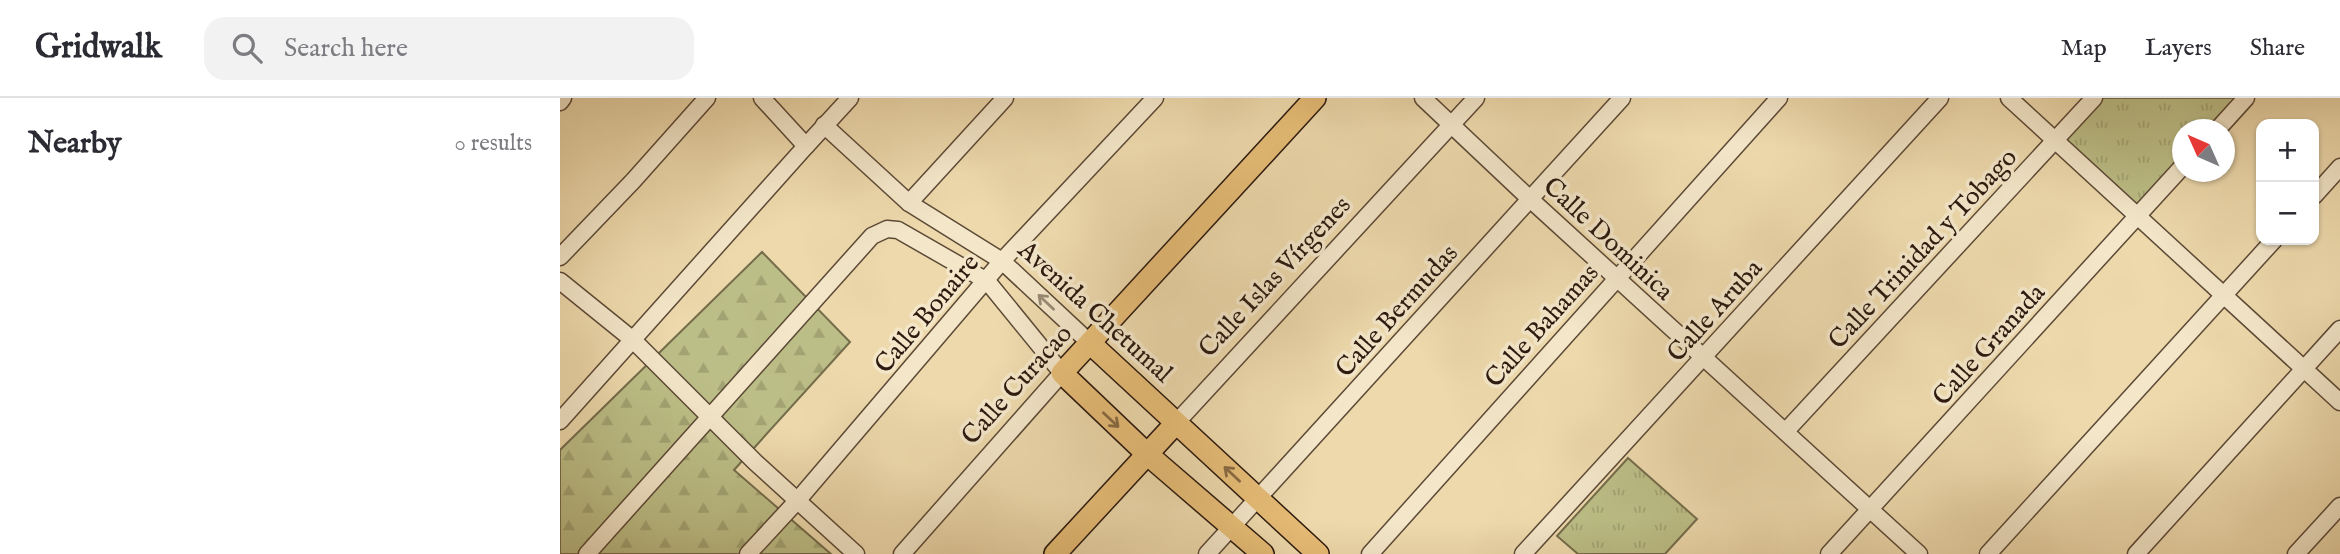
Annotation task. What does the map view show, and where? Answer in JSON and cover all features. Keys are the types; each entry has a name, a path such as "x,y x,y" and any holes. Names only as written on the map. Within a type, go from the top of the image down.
{"main road":[{"name":"Calle Curacao","path":"1062,373 1315,98"},
{"name":"Avenida Chetumal","path":"1090,343 1318,554"},
{"name":"Avenida Chetumal","path":"1062,373 1147,454 1263,554"},
{"name":"Calle Islas Vírgenes","path":"1055,554 1176,422"}],"street":[{"path":"560,257 707,98"},
{"path":"762,98 806,146"},
{"path":"560,421 850,98"},
{"path":"909,203 1005,98"},
{"name":"Calle Bonaire","path":"748,554 797,501 1002,261 1155,98"},
{"name":"Calle Dominica","path":"1423,98 1919,554"},
{"name":"Calle Islas Vírgenes","path":"1176,422 1476,98"},
{"name":"Calle Bermudas","path":"1207,554 1622,98"},
{"name":"Calle Bahamas","path":"1370,554 1779,98"},
{"name":"Calle Aruba","path":"1523,554 1940,98"},
{"path":"2009,98 2340,402"},
{"name":"Calle Trinidad y Tobago","path":"1786,431 2094,98"},
{"path":"2227,119 2246,98"},
{"name":"Avenida Chetumal","path":"829,120 909,203 1002,261 1090,343"},
{"path":"2319,190 2340,167"},
{"name":"Calle Granada","path":"1829,554 2172,178"},
{"path":"587,554 872,236 887,229 898,230 987,281"},
{"path":"1988,554 2269,245"},
{"path":"560,281 633,340 755,463 856,554"},
{"name":"Avenida Chetumal","path":"987,281 1062,373"},
{"path":"2136,554 2340,329"},
{"name":"Calle Curacao","path":"902,554 1062,373"},
{"path":"2297,554 2340,506"}],"green space":[{"path":"2101,98 2239,98 2219,119 2172,119 2172,172 2138,210 2062,140"},
{"path":"762,252 850,342 734,470 831,554 560,554 560,450"},
{"path":"1628,458 1697,519 1665,554 1578,554 1557,536"}]}
